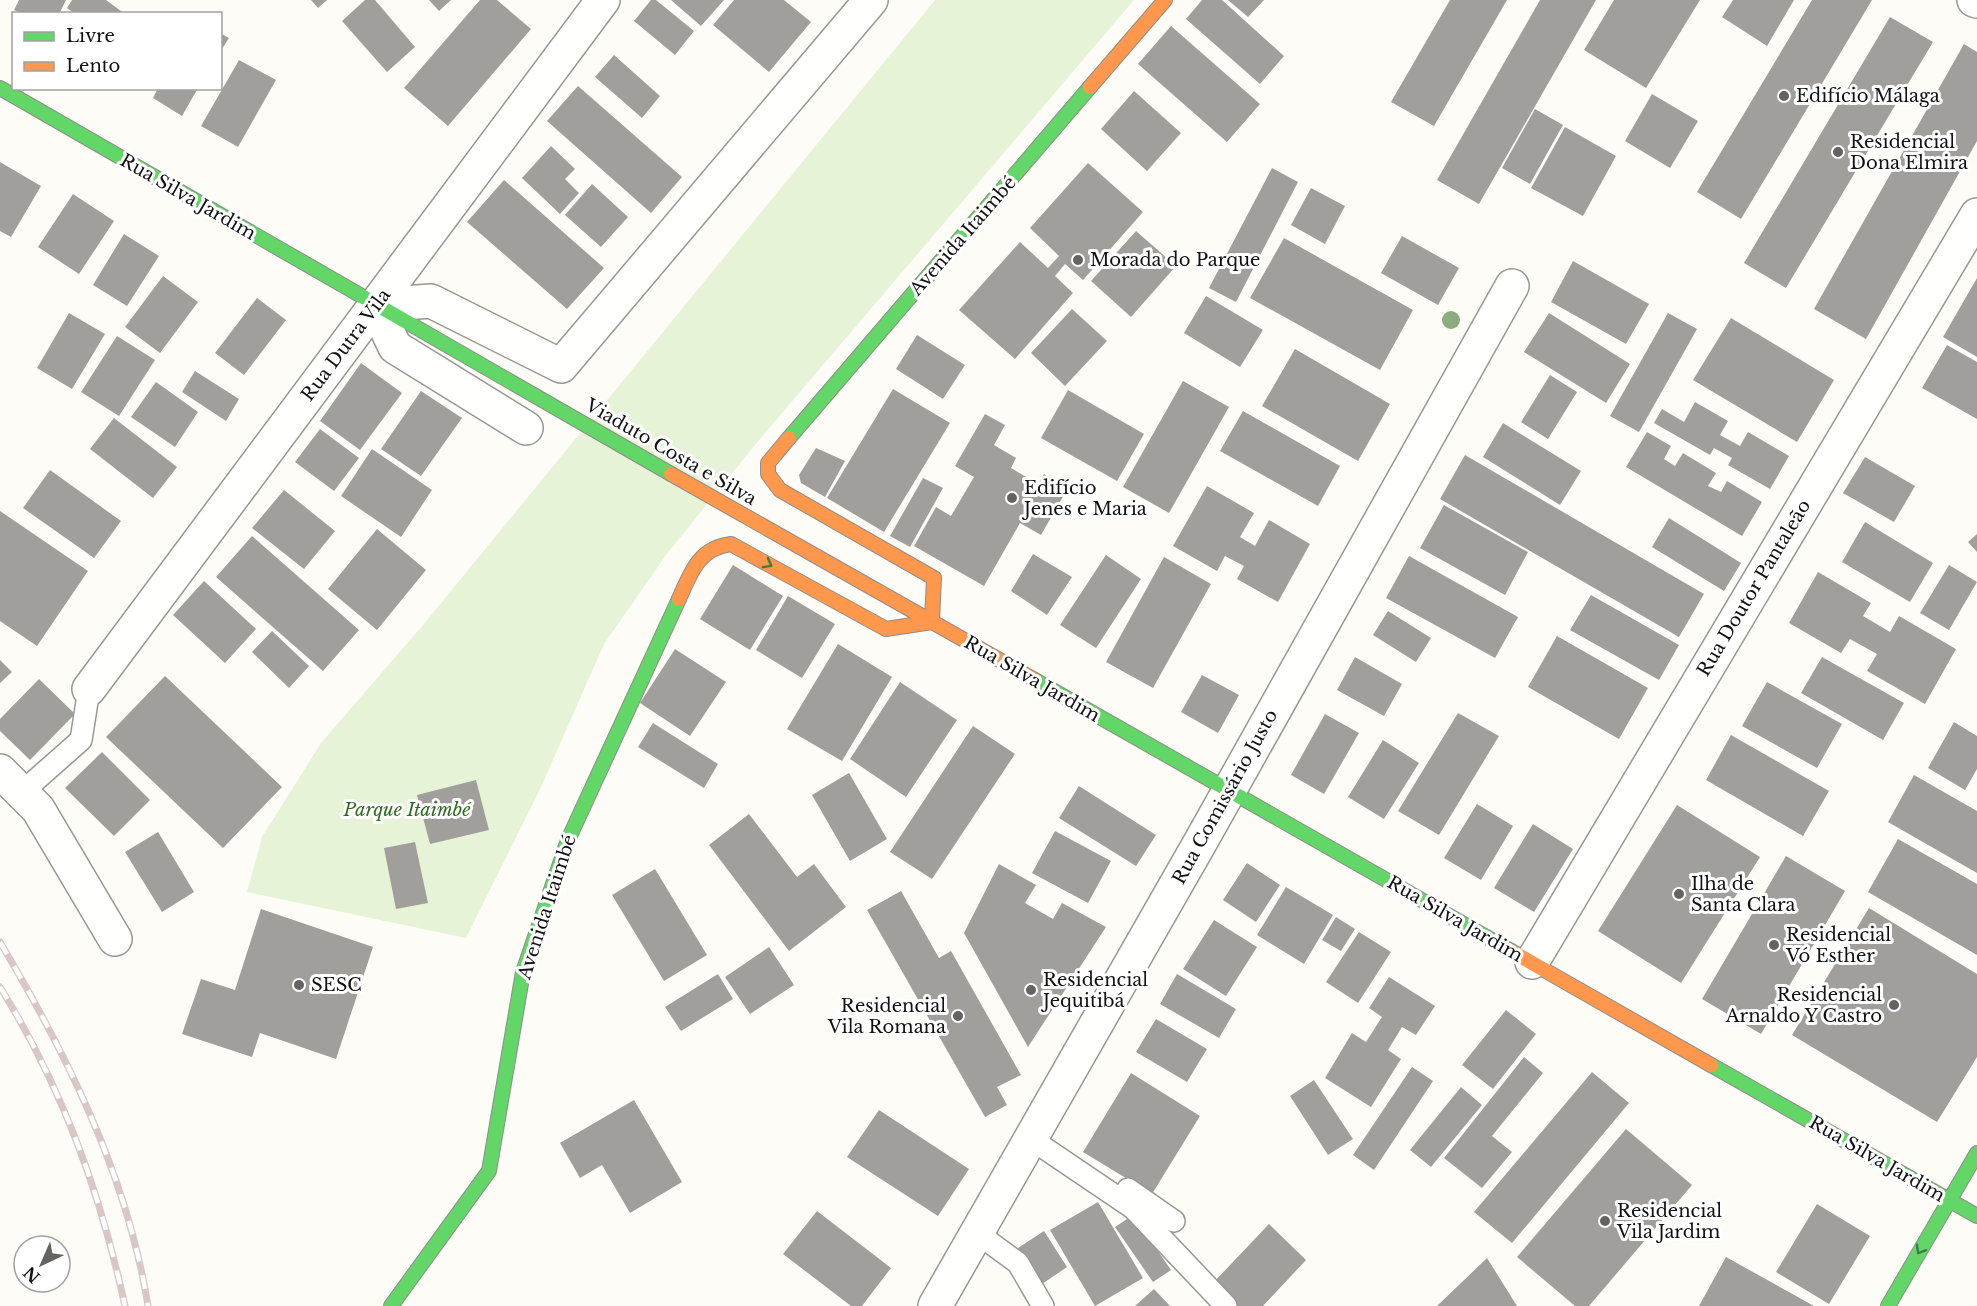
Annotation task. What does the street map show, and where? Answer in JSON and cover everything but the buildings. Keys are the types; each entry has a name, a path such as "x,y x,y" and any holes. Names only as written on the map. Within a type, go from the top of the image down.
{"street":[{"name":"Rua Dutra Vila","path":"88,689 603,0"},
{"path":"526,428 395,347 375,305 431,301 561,366 871,0"},
{"name":"Avenida Itaimbé","path":"391,1306 489,1171 523,972 568,840 694,566 715,546 730,543 886,629 932,622 934,578 780,490 768,474 768,463 1165,0"},
{"name":"Rua Silva Jardim","path":"0,88 443,344"},
{"name":"Rua Doutor Pantaleão","path":"1532,963 1977,214"},
{"name":"Rua Comissário Justo","path":"935,1306 1229,791 1512,286"},
{"name":"Viaduto Costa e Silva","path":"443,344 881,592"},
{"name":"Rua Silva Jardim","path":"881,592 1977,1216"},
{"path":"10,782 38,809 115,939"},
{"path":"1888,1306 1977,1153"}],"lane":[{"path":"10,782 81,740 88,689"},
{"path":"1034,1133 1174,1221"},
{"path":"1034,1133 1133,1208 1226,1306"},
{"path":"977,1233 1018,1263 1043,1306"}],"green space":[{"name":"Parque Itaimbé","path":"935,0 1134,0 754,446 666,555 604,644 541,787 466,938 247,892 262,837 321,743 423,625"}],"railway":[{"path":"0,942 71,1072 110,1163 138,1257 148,1306"},
{"path":"0,987 42,1063 76,1141 104,1222 125,1306"}],"traffic: fast":[{"path":"789,438 1090,87"},
{"path":"0,88 671,474"},
{"path":"391,1306 489,1171 523,972 568,840 679,599"},
{"path":"1033,679 1511,951"},
{"path":"1711,1065 1977,1216"},
{"path":"1888,1306 1977,1153"}],"traffic: slow":[{"path":"1090,87 1165,0"},
{"path":"789,438 768,463 768,474 780,490 934,578 932,622"},
{"path":"671,474 1033,679"},
{"path":"679,599 692,571 704,556 711,550 731,544 886,629 932,622"},
{"path":"1511,951 1711,1065"}],"place":[{"name":"Edifício Málaga","path":"1784,96"},
{"name":"Residencial Dona Elmira","path":"1838,152"},
{"name":"Morada do Parque","path":"1078,260"},
{"name":"Edifício Jenes e Maria","path":"1012,498"},
{"name":"Ilha de Santa Clara","path":"1679,894"},
{"name":"Residencial Vó Esther","path":"1774,945"},
{"name":"SESC","path":"299,985"},
{"name":"Residencial Jequitibá","path":"1031,990"},
{"name":"Residencial Arnaldo Y Castro","path":"1894,1005"},
{"name":"Residencial Vila Romana","path":"958,1016"},
{"name":"Residencial Vila Jardim","path":"1605,1221"}]}
